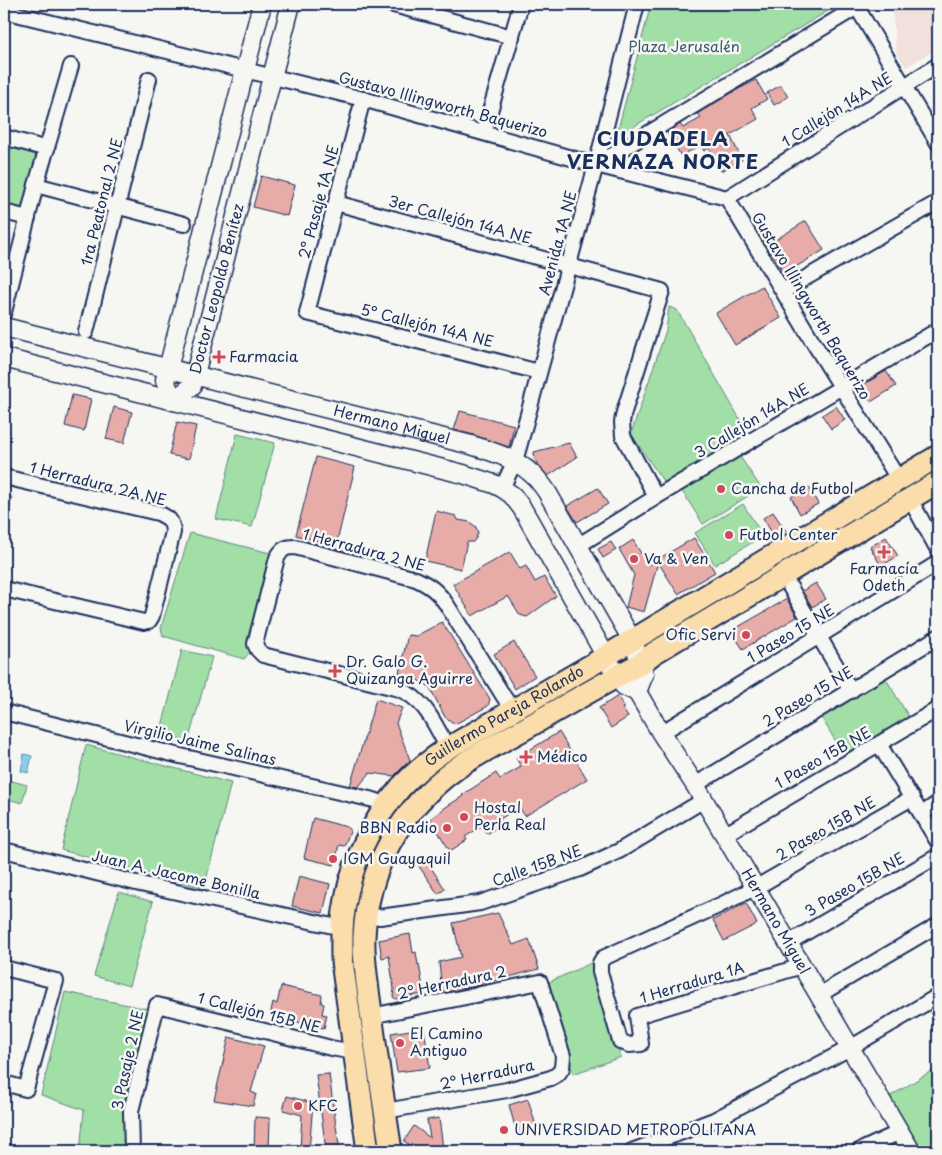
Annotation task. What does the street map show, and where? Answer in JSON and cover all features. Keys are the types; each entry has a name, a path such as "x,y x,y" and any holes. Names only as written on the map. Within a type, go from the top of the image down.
{"main road":[{"name":"Guillermo Pareja Rolando","path":"368,1151 342,961 342,928 354,867 375,823 401,788 430,760 448,748 606,656 935,458"},
{"name":"Guillermo Pareja Rolando","path":"391,1151 364,960 364,938 366,915 374,880 394,834 418,802 459,766 642,663 654,653 938,482"}],"street":[{"name":"Doctor Leopoldo Benítez","path":"262,4 165,380 173,400 192,386 195,376 291,4"},
{"path":"390,4 512,37"},
{"path":"484,132 521,4"},
{"name":"Avenida 1A NE","path":"502,488 515,461 638,4"},
{"path":"596,164 856,6 938,143"},
{"name":"Gustavo Illingworth Baquerizo","path":"4,11 363,99 596,164 727,198 898,480"},
{"name":"1 Callejón 14A NE","path":"727,198 938,65"},
{"path":"4,312 36,185 71,66"},
{"name":"1ra Peatonal 2 NE","path":"86,332 149,79"},
{"name":"2° Pasaje 1A NE","path":"307,313 363,99"},
{"path":"4,137 47,148"},
{"path":"36,185 184,224"},
{"path":"783,290 938,202"},
{"name":"3er Callejón 14A NE","path":"336,203 662,291 622,422 624,436 656,497"},
{"path":"4,212 28,218"},
{"name":"5° Callejón 14A NE","path":"307,313 539,372"},
{"name":"Hermano Miguel","path":"4,327 471,445 506,456 533,474 547,492 632,640 642,663"},
{"name":"3 Callejón 14A NE","path":"584,542 656,497 938,330"},
{"name":"Hermano Miguel","path":"4,358 463,474 494,484 512,495 522,508 617,676 624,686 637,692 724,834 911,1151"},
{"name":"1 Herradura 2A NE","path":"4,477 158,513 167,517 172,524 173,532 152,616 149,621 144,622 4,589"},
{"path":"910,499 938,550"},
{"name":"1 Herradura 2 NE","path":"448,748 423,705 409,693 264,655 258,650 255,644 277,558 281,550 287,547 295,547 416,579 428,585 438,593 447,605 513,710"},
{"name":"1 Paseo 15 NE","path":"661,733 938,563"},
{"path":"783,576 851,690"},
{"name":"2 Paseo 15 NE","path":"699,793 851,690 938,637"},
{"path":"637,692 644,674 642,663"},
{"name":"1 Paseo 15B NE","path":"724,834 938,709"},
{"name":"Virgilio Jaime Salinas","path":"4,712 176,755 374,800 388,806"},
{"path":"879,744 938,842"},
{"name":"Calle 15B NE","path":"366,915 380,917 480,903 580,869 619,851 699,793"},
{"name":"2 Paseo 15B NE","path":"756,888 912,798"},
{"path":"922,814 938,803"},
{"name":"Juan A. Jacome Bonilla","path":"4,850 140,884 342,928"},
{"name":"3 Paseo 15B NE","path":"788,943 938,856"},
{"name":"1 Herradura 1A","path":"756,888 603,958 600,963 600,972 620,1041 629,1045 641,1044 637,1016 802,966"},
{"path":"819,996 938,925"},
{"path":"4,968 56,981 26,1088 4,1083"},
{"name":"2° Herradura 2","path":"372,1016 540,982"},
{"name":"2° Herradura","path":"385,1111 507,1090 551,1078 558,1074 562,1068 563,1056 540,982"},
{"path":"632,1151 714,1120 850,1048 938,996"},
{"name":"1 Callejón 15B NE","path":"156,1005 354,1052"},
{"name":"3 Pasaje 2 NE","path":"132,1151 131,1111 156,1005"},
{"path":"859,1151 900,1132"}],"shaded area":[{"path":"892,4 938,4 938,48 906,67 896,51"}],"green space":[{"name":"Plaza Jerusalén","path":"651,4 837,4 838,5 616,137"},
{"path":"4,143 40,152 27,218 4,213"},
{"path":"669,307 677,310 748,433 665,484 631,434 666,330"},
{"path":"237,434 275,443 252,527 216,519"},
{"name":"Cancha de Futbol","path":"739,455 761,488 703,524 682,491"},
{"path":"4,495 12,497 4,533"},
{"name":"Futbol Center","path":"743,504 763,536 715,565 695,533"},
{"path":"190,533 274,554 250,652 244,659 163,636 161,628"},
{"path":"182,650 212,657 188,742 160,734"},
{"path":"883,674 912,722 847,760 818,712"},
{"path":"86,745 231,783 204,888 61,850"},
{"path":"4,779 27,785 22,803 4,798"},
{"path":"119,892 153,902 129,986 94,976"},
{"path":"591,963 621,1057 573,1074 549,982"},
{"path":"65,992 148,1009 125,1109 127,1151 80,1151 84,1110 41,1095"},
{"path":"938,1067 938,1151 923,1151 889,1097"}],"water":[{"path":"24,754 32,756 28,773 21,771"}],"building":[{"path":"756,80 767,99 752,108 758,119 730,135 742,160 721,171 709,148 704,151 701,145 681,156 667,132 680,124 683,128 701,118 698,113"},
{"path":"781,85 788,97 774,105 767,93"},
{"path":"261,176 295,185 287,216 253,207"},
{"path":"806,221 824,250 784,274 767,245"},
{"path":"762,286 781,318 735,345 716,313"},
{"path":"886,371 896,386 871,402 861,386"},
{"path":"72,395 91,399 84,431 65,426"},
{"path":"836,406 845,420 831,429 822,415"},
{"path":"114,407 132,412 124,443 106,439"},
{"path":"460,411 514,425 509,447 454,430"},
{"path":"177,422 196,426 189,459 169,455"},
{"path":"569,443 577,457 548,476 535,460 534,452"},
{"path":"316,457 355,467 336,546 296,535"},
{"path":"809,487 818,504 800,514 791,497"},
{"path":"598,488 608,504 577,522 567,506"},
{"path":"436,511 456,516 458,520 470,522 476,527 478,533 473,542 467,542 461,569 425,561"},
{"path":"773,512 786,531 775,538 763,518"},
{"name":"Farmacía Odeth","path":"886,537 898,556 881,566 870,547"},
{"path":"694,538 715,572 678,594 658,562 644,612 626,607 634,575 619,549 633,540 648,565"},
{"path":"611,542 616,550 603,558 598,549"},
{"path":"510,552 520,569 526,566 535,582 544,577 556,596 527,617 520,615 508,596 472,616 453,584"},
{"path":"816,583 826,599 812,607 802,591"},
{"path":"787,599 797,617 743,649 731,631"},
{"path":"442,622 490,699 488,706 455,724 445,717 426,684 399,673 408,635 416,636"},
{"path":"514,642 535,676 515,689 494,654"},
{"path":"618,696 624,707 622,708 628,717 611,728 599,708"},
{"path":"376,699 402,708 396,723 410,760 394,776 370,773 358,787 350,786"},
{"path":"559,732 587,779 525,816 519,807 500,819 502,824 487,834 482,826 465,837 467,840 450,851 430,819 496,773 500,779 521,767 516,758"},
{"path":"313,818 350,829 344,846 339,845 334,865 304,858"},
{"path":"422,854 445,889 438,894 418,865"},
{"path":"299,876 330,884 323,913 292,906"},
{"path":"746,903 757,924 724,941 713,920"},
{"path":"498,913 513,945 529,939 539,969 442,993 439,962 461,957 453,923"},
{"path":"410,934 413,953 416,952 419,964 424,994 396,999 393,997 394,989 389,956 382,958 379,940"},
{"path":"281,986 322,995 321,1003 324,1004 322,1014 327,1015 324,1028 270,1016 273,1002 277,1004"},
{"path":"424,1028 430,1068 397,1072 391,1033"},
{"path":"229,1037 264,1046 251,1092 256,1094 253,1106 214,1100"},
{"path":"329,1074 340,1151 326,1151 316,1075"},
{"path":"287,1096 313,1103 309,1151 300,1151 302,1115 283,1110"},
{"path":"528,1099 537,1129 517,1134 509,1105"},
{"path":"255,1117 270,1118 269,1151 254,1151"},
{"path":"439,1118 443,1148 447,1151 418,1151 404,1141 414,1126 430,1138 427,1120"}],"place":[{"name":"Farmacia","path":"219,357"},
{"name":"Cancha de Futbol","path":"721,489"},
{"name":"Futbol Center","path":"729,535"},
{"name":"Farmacía Odeth","path":"884,552"},
{"name":"Va & Ven","path":"634,559"},
{"name":"Ofic Servi","path":"746,635"},
{"name":"Dr. Galo G. Quizanga Aguirre","path":"335,671"},
{"name":"Médico","path":"526,757"},
{"name":"Hostal Perla Real","path":"464,817"},
{"name":"BBN Radio","path":"447,828"},
{"name":"IGM Guayaquil","path":"333,859"},
{"name":"El Camino Antiguo","path":"400,1043"},
{"name":"KFC","path":"298,1106"},
{"name":"UNIVERSIDAD METROPOLITANA","path":"504,1130"}],"district":[{"name":"CIUDADELA VERNAZA NORTE","path":"663,150"}]}
